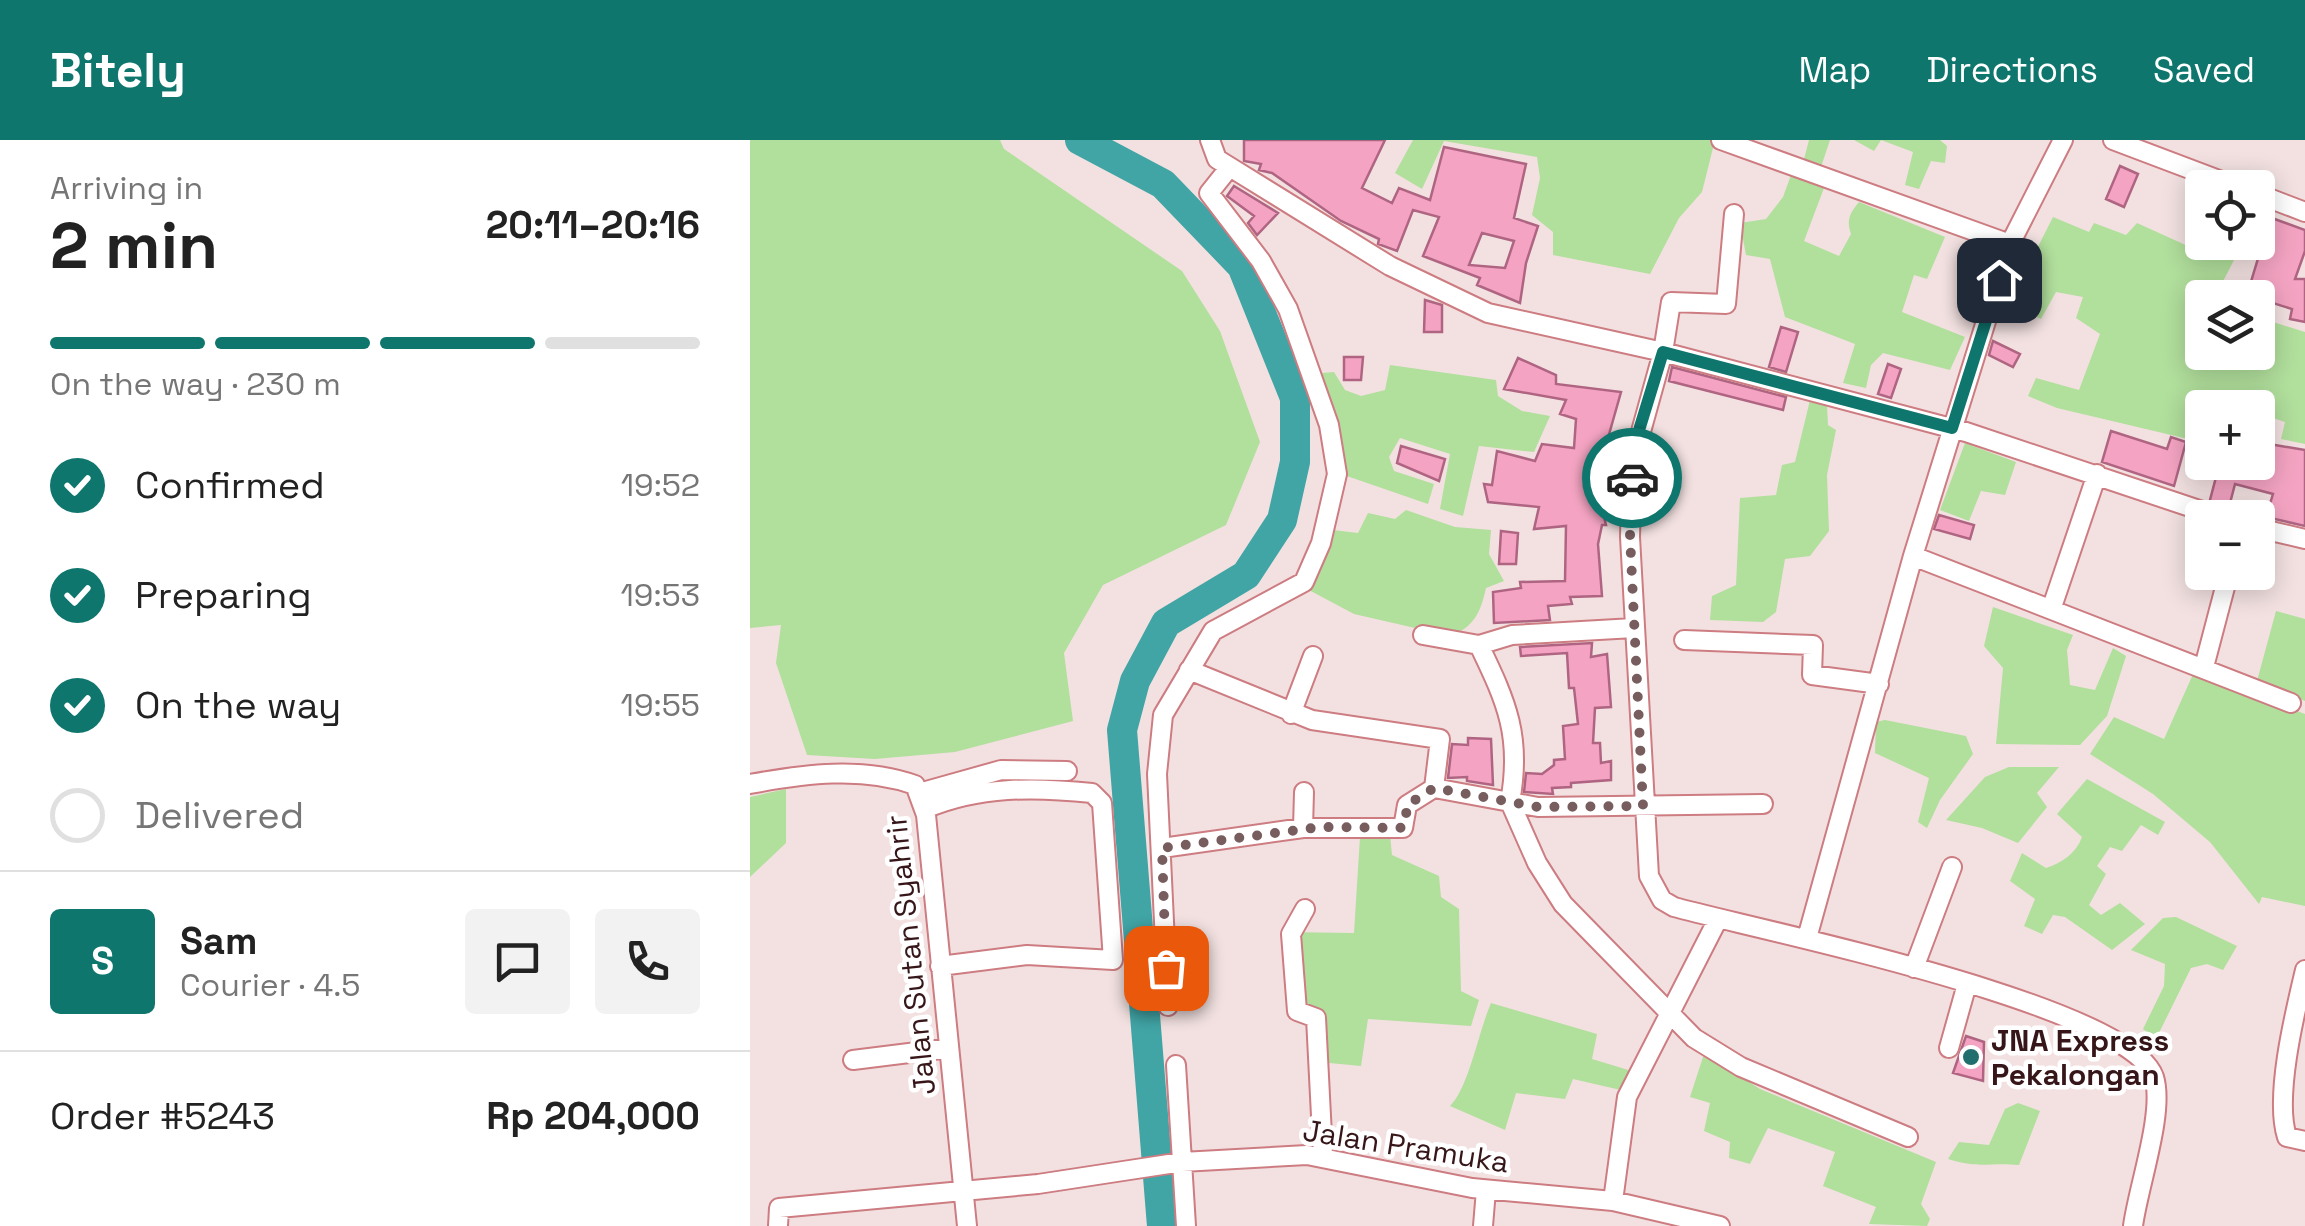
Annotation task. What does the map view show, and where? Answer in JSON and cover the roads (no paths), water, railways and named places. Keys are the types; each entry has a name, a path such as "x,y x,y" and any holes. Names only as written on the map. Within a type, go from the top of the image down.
{"street":[{"path":"1210,140 1214,155 1229,168 1390,266 1488,313 1663,352 1958,430 2185,505"},
{"path":"1722,140 2010,244"},
{"path":"1807,938 1912,556 1958,430 2010,244 2063,140"},
{"path":"2113,140 2192,170"},
{"path":"1168,1006 1158,737 1170,698 1221,624 1304,582 1321,543 1337,474 1330,426 1288,310 1261,261 1209,193 1229,168"},
{"path":"2275,201 2305,212"},
{"path":"1734,214 1726,304 1672,300 1663,352 1632,464 1634,628 1646,861 1656,891 1674,908 1807,938 1967,984 2106,1034 2147,1062 2157,1096 2133,1226"},
{"path":"2052,607 2097,474"},
{"path":"2275,532 2305,538"},
{"path":"1912,556 2052,607 2291,703"},
{"path":"2204,668 2224,590"},
{"path":"1423,635 1479,645 1512,635 1634,628"},
{"path":"1684,640 1813,644 1812,676 1879,684"},
{"path":"1479,645 1500,685 1537,863 1563,904 1673,1003 1694,1038 1741,1067 1908,1137"},
{"path":"1291,714 1313,656"},
{"path":"1189,670 1291,714 1356,729 1440,739 1434,788"},
{"path":"924,813 1001,770 1067,772"},
{"name":"Jalan Sutan Syahrir","path":"750,784 860,774 890,776 915,786 924,813 967,1226"},
{"path":"924,813 970,795 1014,788 1092,794 1100,796 1102,803 1113,960 1027,955 940,966"},
{"path":"1162,848 1303,828 1404,827 1407,805 1434,788 1523,805 1763,804"},
{"path":"1303,828 1304,792"},
{"path":"1914,968 1952,867"},
{"path":"1304,909 1290,941 1296,1011 1316,1018 1324,1155"},
{"path":"1613,1201 1627,1097 1718,919"},
{"path":"2305,970 2290,1049 2284,1121 2287,1137 2305,1141"},
{"path":"1948,1048 1967,984"},
{"path":"853,1060 949,1048"},
{"path":"1176,1065 1186,1226"},
{"name":"Jalan Pramuka","path":"782,1214 963,1188 1038,1184 1180,1162 1324,1155 1486,1190 1613,1201 1720,1226"},
{"path":"1482,1226 1486,1190"}],"waterway":[{"path":"1080,140 1163,184 1242,266 1295,398 1295,462 1282,520 1246,575 1166,623 1135,681 1122,730 1162,1226"}],"place":[{"name":"JNA Express Pekalongan","path":"1971,1057"}]}
